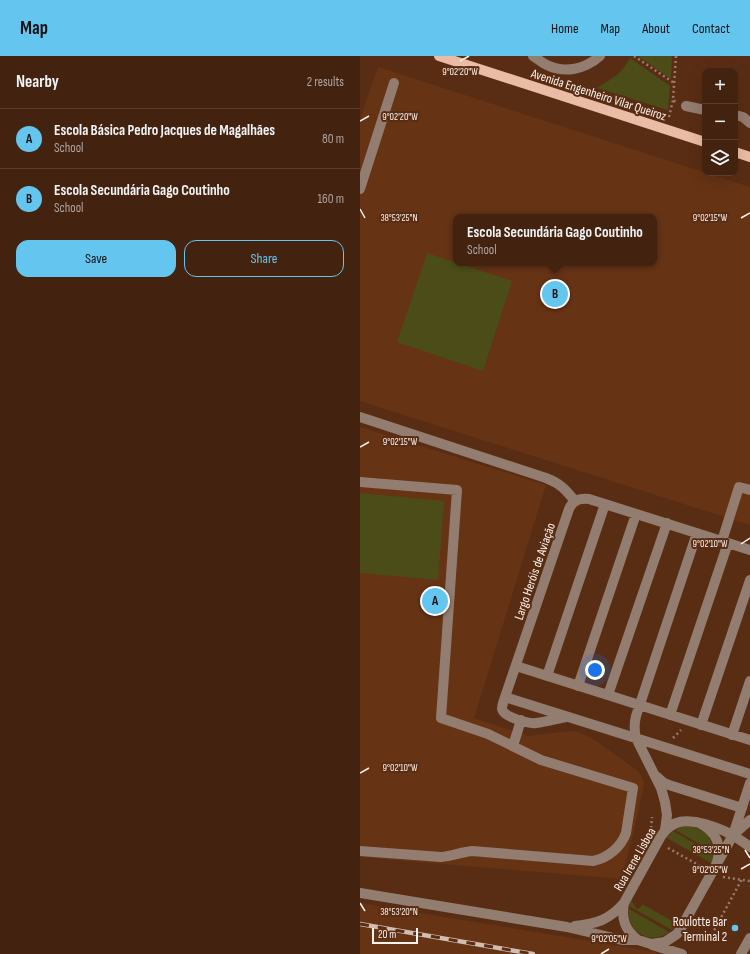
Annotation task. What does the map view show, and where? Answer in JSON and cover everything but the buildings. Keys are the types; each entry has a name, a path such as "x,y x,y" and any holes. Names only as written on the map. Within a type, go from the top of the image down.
{"main road":[{"name":"Avenida Engenheiro Vilar Queiroz","path":"439,56 702,141"},
{"path":"738,153 750,157"}],"street":[{"path":"533,56 547,65 557,69 569,70 579,68 594,61 600,56"},
{"path":"360,189 394,83"},
{"path":"686,106 702,109"},
{"path":"738,116 744,117 750,123"},
{"path":"360,417 557,482 564,488 574,501 584,498 589,499 750,550"},
{"path":"360,482 457,490 441,718 488,734 541,760 633,788 624,840 619,847 599,860 593,861 472,851 441,857 360,851"},
{"path":"670,715 725,542 739,487 750,490"},
{"name":"Largo Heróis de Aviação","path":"505,697 569,509 574,501"},
{"path":"547,676 605,504"},
{"path":"578,686 636,514"},
{"path":"608,695 667,523"},
{"path":"665,830 667,815 666,802 661,788 636,738 634,723 697,533"},
{"path":"701,725 750,580"},
{"path":"516,666 750,740"},
{"path":"732,734 750,682"},
{"path":"567,716 531,723 508,716 502,709 505,697 567,716 750,774"},
{"path":"513,746 522,720"},
{"path":"651,770 659,779 669,785 742,808"},
{"path":"360,893 567,927 622,940 641,941 651,944 665,942 676,934 681,928 734,835 750,783"},
{"name":"Rua Irene Lisboa","path":"641,941 632,936 628,930 622,910 624,903 665,830 676,823 690,820 720,828 734,835 750,847"},
{"path":"734,835 750,820"},
{"path":"697,822 709,829 717,840 719,854 718,861 713,871"},
{"path":"567,927 590,925 604,920 617,911 624,903"},
{"path":"741,954 750,938"},
{"path":"641,941 682,954"}],"path":[{"path":"634,56 674,82"},
{"path":"669,117 676,56"},
{"path":"672,100 686,106"},
{"path":"662,845 713,871 742,880 750,880"},
{"path":"682,954 685,941 711,936 742,880"}],"shaded area":[{"path":"638,56 672,56 671,79"},
{"path":"630,58 670,86 668,110 597,88 620,72"},
{"path":"378,67 702,172 702,176 716,176 750,187 750,525 360,401 360,119"},
{"path":"427,253 453,262 453,266 466,266 512,281 483,371 397,342"},
{"path":"360,427 546,485 474,718 528,736 569,731 578,732 595,740 638,771 644,783 643,790 621,879 360,857"},
{"path":"360,493 444,501 438,580 360,573"},
{"path":"688,826 702,831 709,837 714,852 675,830"},
{"path":"673,831 713,854 711,863 667,838"},
{"path":"631,900 637,909 641,907 642,904 674,922 676,925 672,930 629,906"},
{"path":"360,903 656,952 656,954 360,954"},
{"path":"629,909 669,932 655,938 641,934 631,924"}],"railway":[{"path":"360,924 533,954"}],"place":[{"name":"Escola Secundária Gago Coutinho","path":"555,294"},
{"name":"Escola Básica Pedro Jacques de Magalhães","path":"435,601"},
{"name":"Roulotte Bar Terminal 2","path":"735,928"}]}
